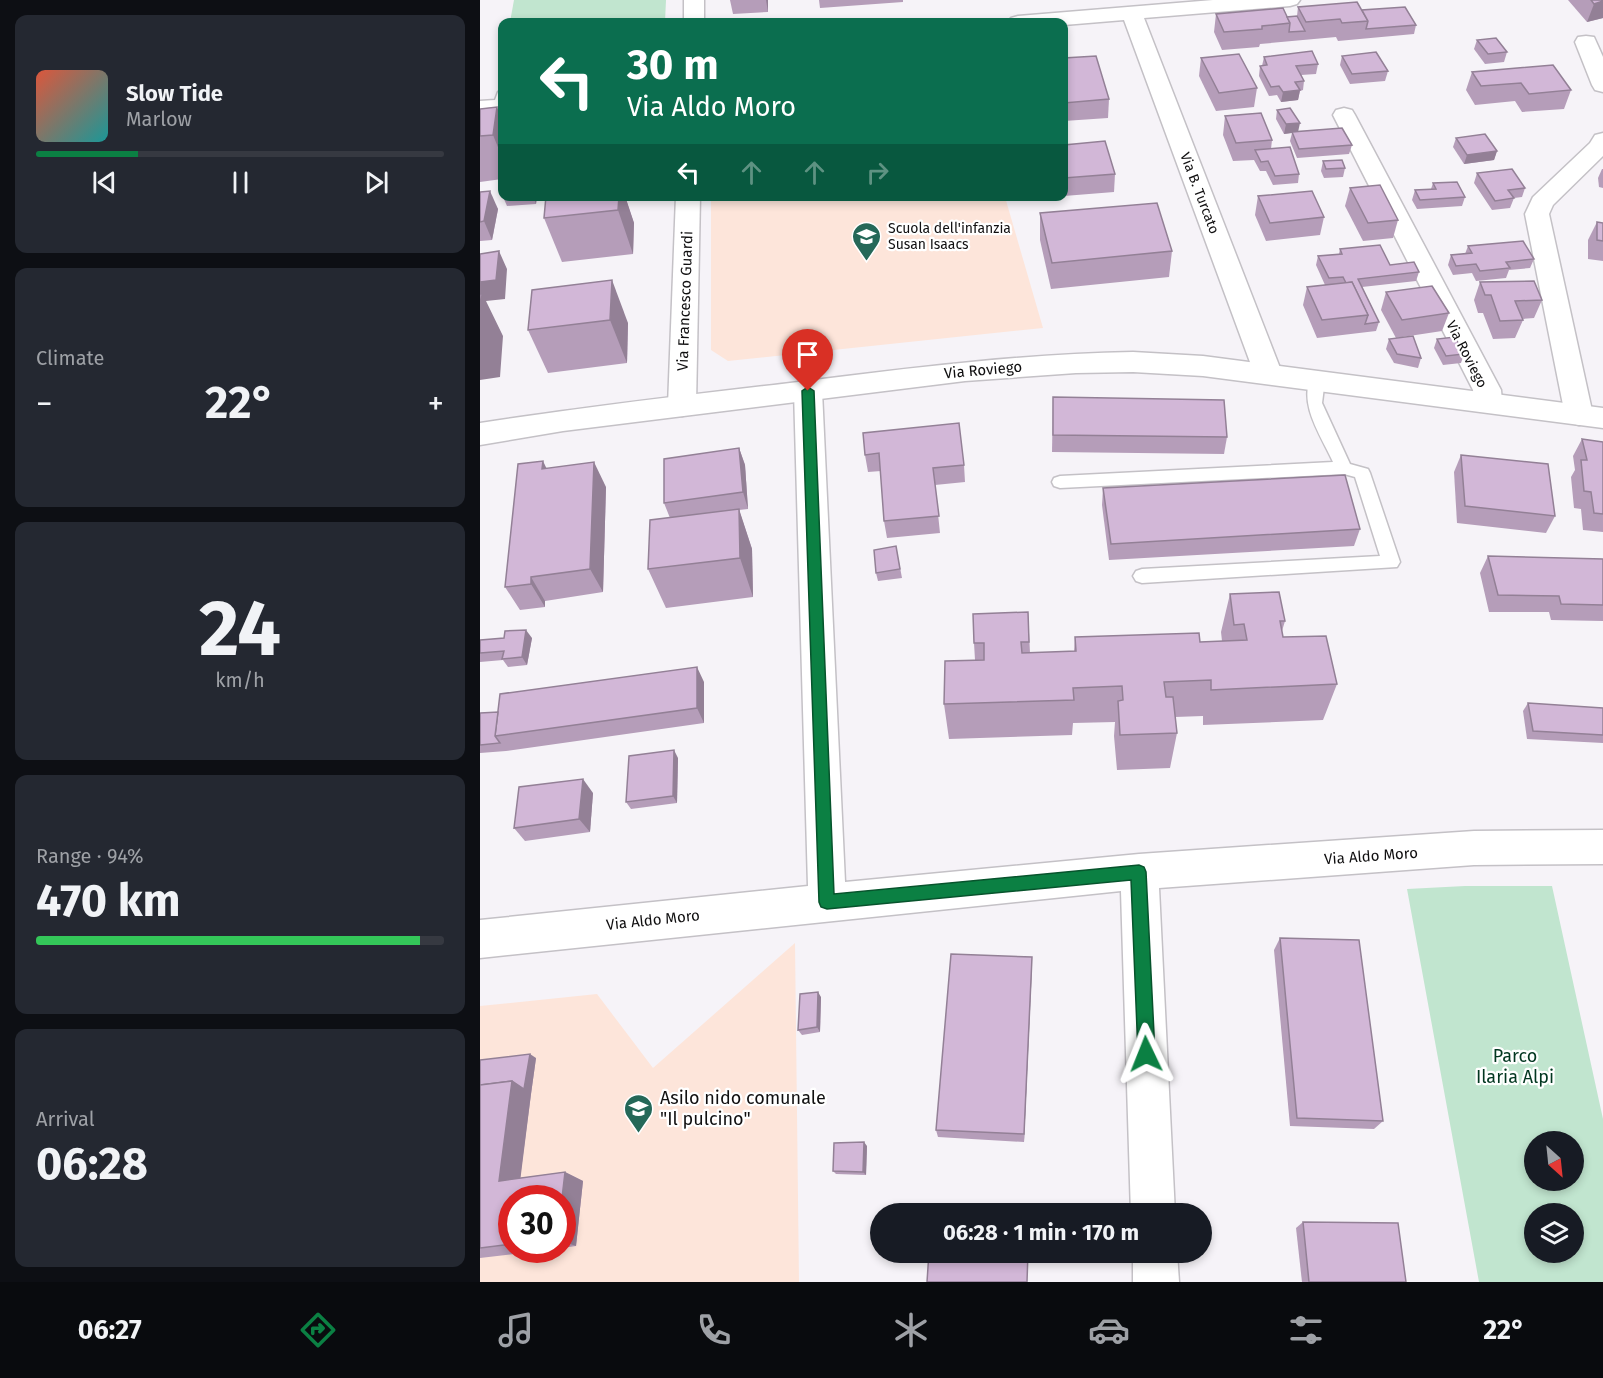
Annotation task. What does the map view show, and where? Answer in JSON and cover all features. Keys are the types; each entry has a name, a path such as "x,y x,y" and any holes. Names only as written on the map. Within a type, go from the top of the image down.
{"street":[{"path":"694,0 694,18"},
{"path":"1068,18 1290,0"},
{"name":"Via B. Turcato","path":"1132,13 1268,373"},
{"path":"1586,42 1603,85"},
{"name":"Via Roviego","path":"1344,115 1487,390 1488,402"},
{"name":"Via Roviego","path":"480,434 563,421 964,371 1076,363 1133,362 1268,373 1591,416 1536,214 1542,202 1600,146 1603,140"},
{"name":"Via Francesco Guardi","path":"682,406 688,201"},
{"path":"808,391 827,902"},
{"name":"Via Aldo Moro","path":"480,939 1139,872 1474,848 1603,848"},
{"path":"1139,872 1153,1203"},
{"path":"1155,1263 1156,1282"}],"lane":[{"path":"480,105 498,100"},
{"path":"492,134 498,113"},
{"path":"1317,379 1314,403 1344,468"},
{"path":"1060,482 1344,468 1362,473 1391,562 1142,576"}],"shaded area":[{"name":"Scuola dell'infanzia Susan Isaacs","path":"711,201 1006,201 1043,328 728,361 711,350"},
{"name":"Asilo nido comunale \"Il pulcino\"","path":"795,943 799,1282 480,1282 480,1006 597,994 653,1068"}],"green space":[{"path":"514,0 666,0 665,18 511,18"},
{"name":"Parco Ilaria Alpi","path":"1552,886 1603,1119 1603,1282 1479,1282 1407,889"}],"building":[{"path":"1591,0 1603,0 1603,1 1594,4"},
{"path":"1357,2 1368,21 1342,23 1340,19 1306,22 1298,7"},
{"path":"1405,7 1416,25 1366,29 1368,21 1362,10"},
{"path":"1283,8 1290,23 1262,26 1262,29 1224,32 1216,14"},
{"path":"1297,16 1305,31 1289,32 1290,23 1287,17"},
{"path":"1496,38 1507,52 1488,54 1477,40"},
{"path":"1312,51 1318,64 1296,66 1304,81 1295,82 1300,90 1283,92 1279,86 1271,87 1260,66 1267,65 1264,57"},
{"path":"1376,52 1388,71 1352,74 1342,56"},
{"path":"1239,54 1257,88 1219,93 1201,58"},
{"path":"1096,56 1109,99 1068,103 1068,58"},
{"path":"1553,65 1571,90 1529,94 1521,83 1481,86 1472,72"},
{"path":"497,107 493,135 480,136 480,109"},
{"path":"1290,108 1300,123 1286,124 1277,110"},
{"path":"1261,113 1272,140 1236,143 1225,116"},
{"path":"1342,128 1352,145 1299,149 1292,132"},
{"path":"1485,134 1497,151 1467,155 1456,138"},
{"path":"1105,141 1115,174 1068,178 1068,145"},
{"path":"1290,147 1299,174 1275,176 1268,161 1261,162 1255,150"},
{"path":"1342,160 1345,168 1326,169 1323,161"},
{"path":"1512,169 1525,188 1508,190 1514,198 1495,201 1477,173"},
{"path":"1457,182 1465,197 1420,200 1415,190 1436,189 1433,183"},
{"path":"1380,185 1398,220 1368,223 1350,188"},
{"path":"490,191 484,221 480,222 480,192"},
{"path":"1312,191 1324,217 1270,223 1258,196"},
{"path":"546,201 619,201 618,210 544,218"},
{"path":"1157,203 1172,251 1052,263 1040,213"},
{"path":"1597,222 1603,223 1603,241 1597,240"},
{"path":"1523,241 1534,259 1506,262 1510,268 1480,271 1476,264 1456,266 1451,255 1472,253 1468,246"},
{"path":"1380,245 1390,265 1414,262 1419,272 1358,279 1379,322 1365,324 1368,315 1352,282 1346,283 1343,277 1329,278 1318,256 1342,254 1340,249"},
{"path":"499,251 496,280 480,282 480,254"},
{"path":"612,280 610,320 528,330 532,290"},
{"path":"1534,281 1542,300 1515,301 1523,320 1500,321 1491,295 1485,295 1480,282"},
{"path":"1352,282 1368,315 1322,320 1307,287"},
{"path":"1432,286 1449,313 1402,320 1386,292"},
{"path":"1413,336 1421,358 1397,354 1389,339"},
{"path":"1455,337 1464,354 1446,356 1437,339"},
{"path":"1053,397 1224,400 1227,437 1053,435"},
{"path":"959,423 964,465 933,468 939,516 884,521 879,453 865,455 863,433"},
{"path":"1582,439 1603,442 1603,514 1594,513 1591,492 1584,491 1581,460 1587,460"},
{"path":"739,448 743,492 664,503 664,459"},
{"path":"1461,455 1548,464 1555,516 1465,506"},
{"path":"543,461 542,469 594,462 590,569 531,577 531,584 505,587 518,464"},
{"path":"1345,475 1360,529 1111,544 1103,488"},
{"path":"739,509 740,558 648,569 650,520"},
{"path":"896,546 900,569 876,573 874,550"},
{"path":"1488,556 1603,559 1603,605 1561,604 1559,596 1498,595"},
{"path":"1279,592 1285,621 1280,621 1283,637 1326,636 1337,684 1211,690 1211,680 1164,682 1166,697 1173,697 1177,733 1120,735 1118,701 1123,700 1122,686 1073,688 1074,700 944,704 945,661 984,660 984,643 974,643 973,614 1028,612 1029,642 1021,642 1022,653 1076,651 1075,637 1199,633 1200,642 1247,640 1244,624 1234,625 1230,594"},
{"path":"526,630 522,657 502,659 504,651 480,653 480,640 504,638 505,631"},
{"path":"697,667 697,708 495,736 500,694"},
{"path":"1528,703 1603,708 1603,735 1533,731"},
{"path":"498,712 495,736 500,743 480,745 480,713"},
{"path":"674,750 673,796 626,802 629,756"},
{"path":"583,779 579,819 514,828 519,787"},
{"path":"1280,938 1359,940 1383,1121 1297,1118"},
{"path":"951,954 1032,957 1024,1134 936,1130"},
{"path":"818,992 817,1027 798,1030 800,994"},
{"path":"530,1054 524,1089 512,1081 480,1085 480,1060"},
{"path":"512,1081 499,1181 565,1172 564,1185 498,1185 498,1246 480,1248 480,1085"},
{"path":"864,1142 863,1172 833,1171 834,1143"},
{"path":"1303,1222 1398,1223 1406,1282 1309,1282"},
{"path":"928,1263 1028,1263 1027,1282 927,1282"}],"place":[{"name":"Scuola dell'infanzia Susan Isaacs","path":"867,262"},
{"name":"Asilo nido comunale \"Il pulcino\"","path":"639,1134"}],"route":[{"path":"808,391 827,902 1139,872 1146,1054"}]}
